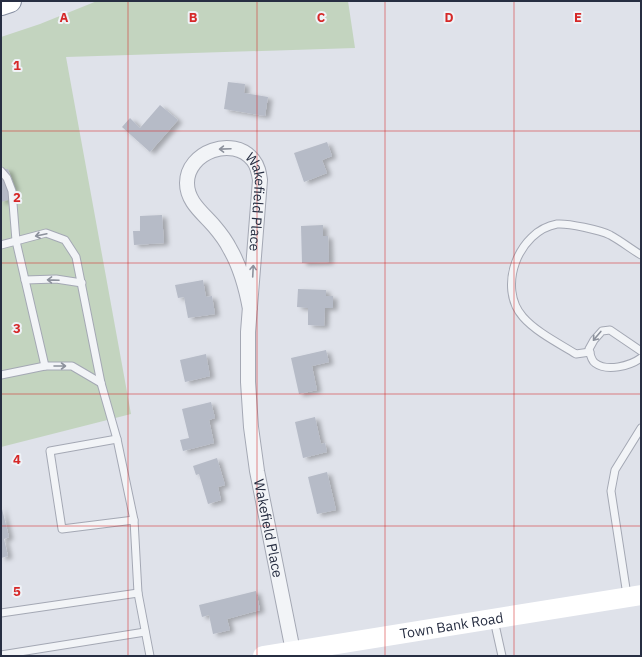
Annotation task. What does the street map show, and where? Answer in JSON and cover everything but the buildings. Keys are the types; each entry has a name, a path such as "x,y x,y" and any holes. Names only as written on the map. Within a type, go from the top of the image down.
{"highway":[{"path":"1,4 10,1"}],"street":[{"name":"Wakefield Place","path":"250,309 240,268 230,247 214,225 204,217 188,191 188,174 193,163 203,155 216,149 235,149 245,154 253,160 256,165 260,180 250,309 248,382 251,427 257,471 293,651"},
{"name":"Town Bank Road","path":"262,656 494,620 634,596"}],"lane":[{"path":"1,171 7,178 12,191 16,241 45,366"},
{"path":"590,352 576,354 522,317 515,303 512,288 513,276 518,256 525,243 544,229 556,224 576,225 609,234 641,255"},
{"path":"1,245 46,233 65,240 76,256 101,383 117,439 134,520 138,593 150,656"},
{"path":"25,280 56,280 82,284"},
{"path":"641,351 610,330 602,330 589,349 595,363 608,368 624,365 637,361 641,358"},
{"path":"1,375 22,372 45,366 72,366 101,383"},
{"path":"634,596 611,491 615,470 641,428"},
{"path":"117,439 50,451 62,529 134,520"},
{"path":"1,613 138,593"},
{"path":"494,620 502,656"},
{"path":"1,655 145,632"}],"green space":[{"path":"97,1 348,1 355,48 66,57 131,414 1,447 1,37 40,24"}]}
